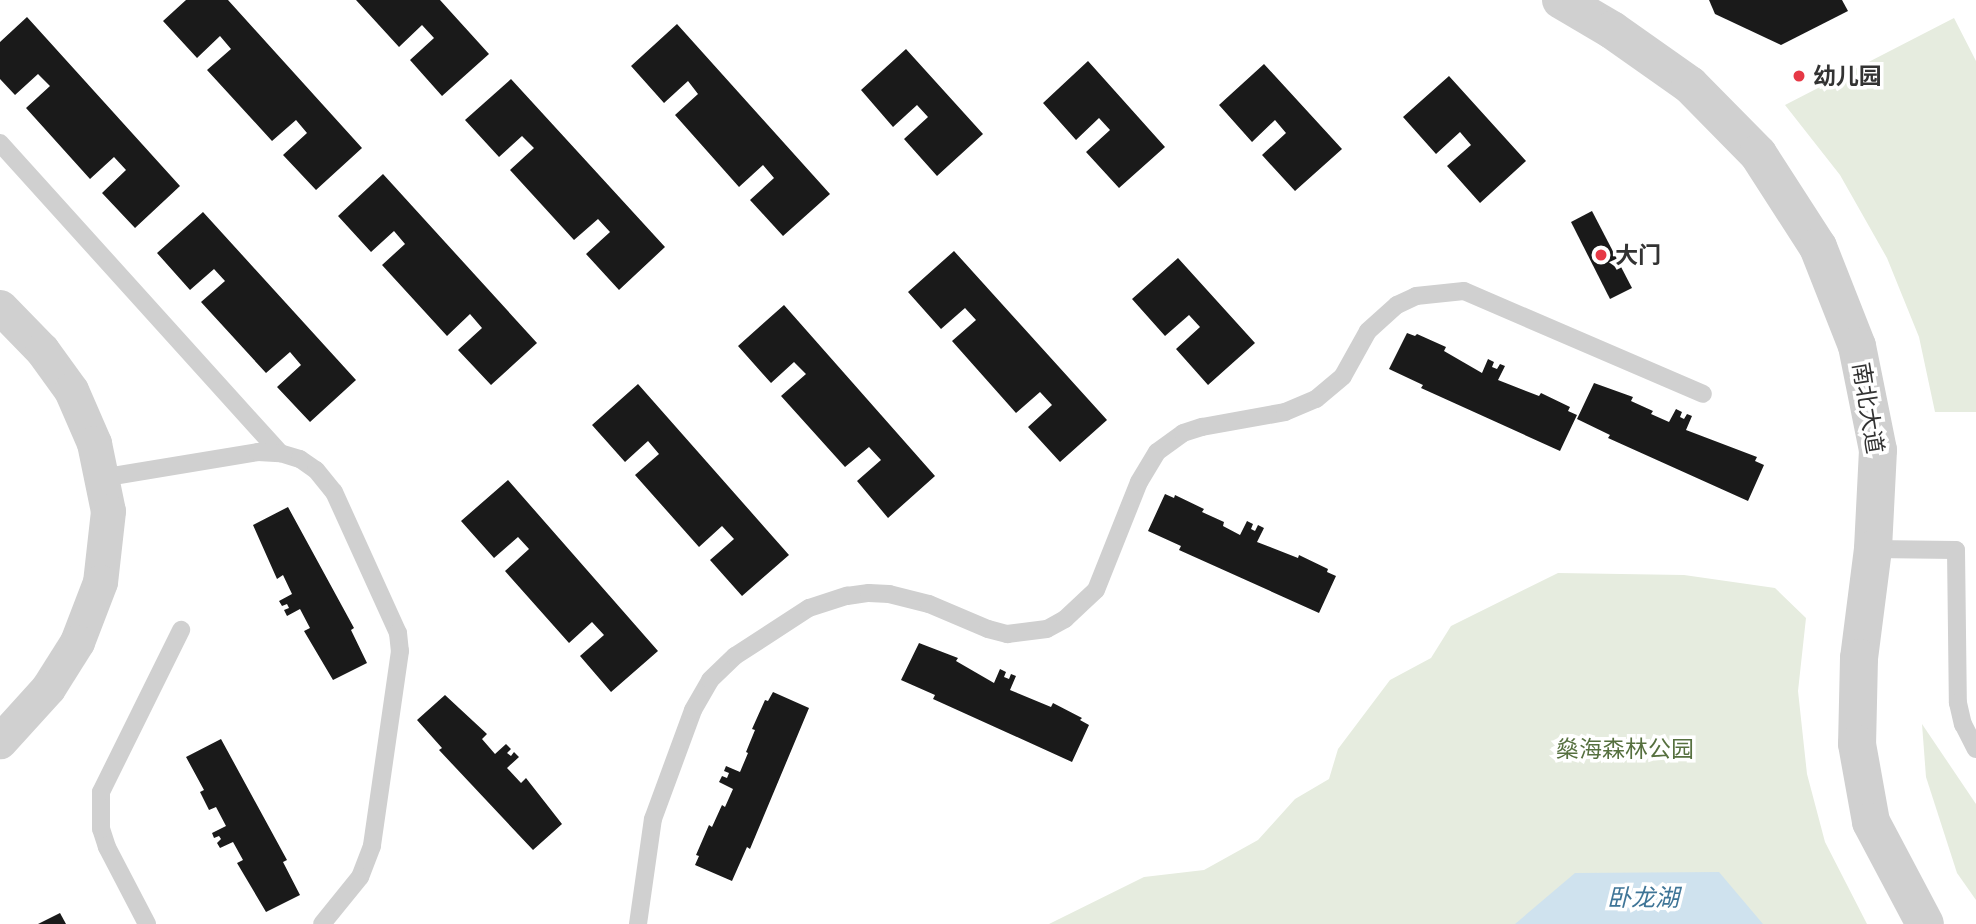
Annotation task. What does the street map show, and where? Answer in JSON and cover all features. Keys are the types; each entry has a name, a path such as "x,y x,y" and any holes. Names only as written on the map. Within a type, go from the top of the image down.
{"street":[{"name":"南北大道","path":"1561,0 1612,30 1690,85 1758,154 1818,247 1857,346 1878,450 1873,549 1860,658 1857,744 1871,822 1925,924"},
{"path":"0,307 42,350 71,390 94,443 108,511 100,582 77,642 48,688 0,741"}],"lane":[{"path":"0,143 280,453"},
{"path":"638,924 653,819 693,710 710,680 735,656 809,608 837,598 869,593 889,594 929,604 988,629 1007,634 1047,629 1065,620 1096,590 1139,482 1157,452 1183,433 1202,427 1277,414 1316,399 1343,376 1367,331 1397,304 1439,291 1464,291 1703,394"},
{"path":"101,478 258,452 280,453 300,459 316,470 334,492 398,633 400,651 372,846 359,877 322,924"},
{"path":"1873,549 1956,550 1958,703 1963,724 1976,749"},
{"path":"148,924 104,838 99,811 101,792 181,630"}],"green space":[{"path":"1954,18 1976,61 1976,412 1935,412 1919,337 1887,258 1840,175 1785,105"},
{"name":"燊海森林公园","path":"1558,573 1684,575 1775,588 1806,618 1798,691 1807,774 1825,842 1867,924 1049,924 1144,877 1204,870 1258,840 1295,799 1329,779 1338,749 1390,680 1431,658 1451,626"},
{"path":"1922,724 1976,804 1976,900 1957,873 1926,777"}],"water":[{"name":"卧龙湖","path":"1719,872 1763,924 1515,924 1575,873"}],"building":[{"path":"186,0 228,0 362,148 316,190 283,155 307,133 296,120 272,141 207,70 231,49 220,36 197,58 163,21"},
{"path":"356,0 440,0 489,54 442,96 410,60 434,38 422,25 399,47"},
{"path":"1709,0 1842,0 1848,11 1781,45 1715,14"},
{"path":"27,17 180,186 135,228 102,193 126,170 114,157 90,179 26,108 50,86 38,74 15,95 0,79 0,42"},
{"path":"677,24 830,194 783,236 750,200 774,178 763,165 739,187 675,115 698,94 688,81 664,103 631,66"},
{"path":"906,49 983,134 937,176 904,139 928,117 917,105 893,127 861,90"},
{"path":"1088,61 1165,147 1119,188 1086,152 1110,130 1099,118 1076,140 1043,103"},
{"path":"1264,64 1342,149 1295,191 1262,155 1286,133 1275,120 1252,142 1219,105"},
{"path":"1449,76 1526,161 1480,203 1447,166 1471,145 1460,132 1436,154 1403,117"},
{"path":"511,79 665,247 619,290 586,254 610,232 598,219 574,240 510,170 534,148 522,136 499,157 465,120"},
{"path":"383,174 537,343 491,385 458,350 482,328 470,314 447,336 382,265 405,244 394,231 371,252 338,216"},
{"name":"大门","path":"1592,211 1632,288 1610,299 1571,222"},
{"path":"203,212 356,380 310,422 277,387 301,365 290,352 266,373 201,302 225,281 214,269 190,290 157,253"},
{"path":"954,251 1107,420 1060,462 1028,427 1052,405 1040,392 1016,413 952,341 976,320 965,308 941,329 908,292"},
{"path":"1178,258 1255,343 1208,385 1176,349 1200,327 1189,315 1165,336 1132,299"},
{"path":"784,305 935,476 888,518 857,481 881,460 869,447 845,467 781,396 806,374 794,362 771,383 738,346"},
{"path":"1407,333 1415,336 1417,334 1446,347 1444,351 1482,373 1488,359 1494,362 1492,367 1497,369 1500,364 1505,366 1498,380 1539,396 1541,393 1570,407 1568,411 1577,415 1560,451 1421,388 1423,385 1389,369"},
{"path":"1594,383 1633,397 1631,401 1669,422 1676,409 1682,412 1680,417 1684,419 1687,414 1692,416 1686,430 1757,457 1755,461 1764,465 1748,501 1608,438 1610,435 1577,419"},
{"path":"638,384 789,555 742,596 710,560 734,539 722,526 699,547 635,475 659,454 648,441 625,462 592,425"},
{"path":"508,480 658,651 611,692 580,656 604,635 592,622 569,643 505,571 529,549 518,537 494,558 461,521"},
{"path":"1165,494 1174,498 1175,495 1204,509 1202,512 1224,522 1223,526 1240,535 1247,521 1253,524 1251,529 1255,531 1258,525 1264,528 1257,542 1298,558 1299,555 1328,569 1327,572 1336,576 1319,613 1179,550 1181,546 1148,531"},
{"path":"288,507 354,628 351,630 367,663 333,680 304,631 310,628 300,609 287,616 284,610 289,608 287,604 282,606 279,601 292,594 283,575 277,579 253,525"},
{"path":"919,643 958,658 956,661 994,683 1000,669 1006,672 1004,677 1009,679 1011,674 1016,676 1010,690 1051,707 1053,703 1082,718 1080,720 1089,725 1072,762 933,699 935,695 901,680"},
{"path":"773,692 809,708 750,849 747,847 732,881 695,865 699,856 696,855 709,825 712,827 733,789 719,782 722,776 727,778 729,773 724,771 726,766 740,772 755,730 752,729 765,700 768,701"},
{"path":"445,695 487,734 482,739 495,754 506,744 511,749 507,753 511,756 514,752 519,757 507,768 521,783 526,778 562,824 533,850 439,750 442,748 417,720"},
{"path":"221,739 287,860 283,862 300,895 266,912 237,863 243,860 233,842 220,848 217,843 221,839 219,836 214,838 212,833 226,826 216,807 209,810 200,792 204,790 186,757"},
{"path":"60,913 66,924 38,924"}],"place":[{"name":"幼儿园","path":"1799,76"},
{"name":"大门","path":"1601,255"}]}
